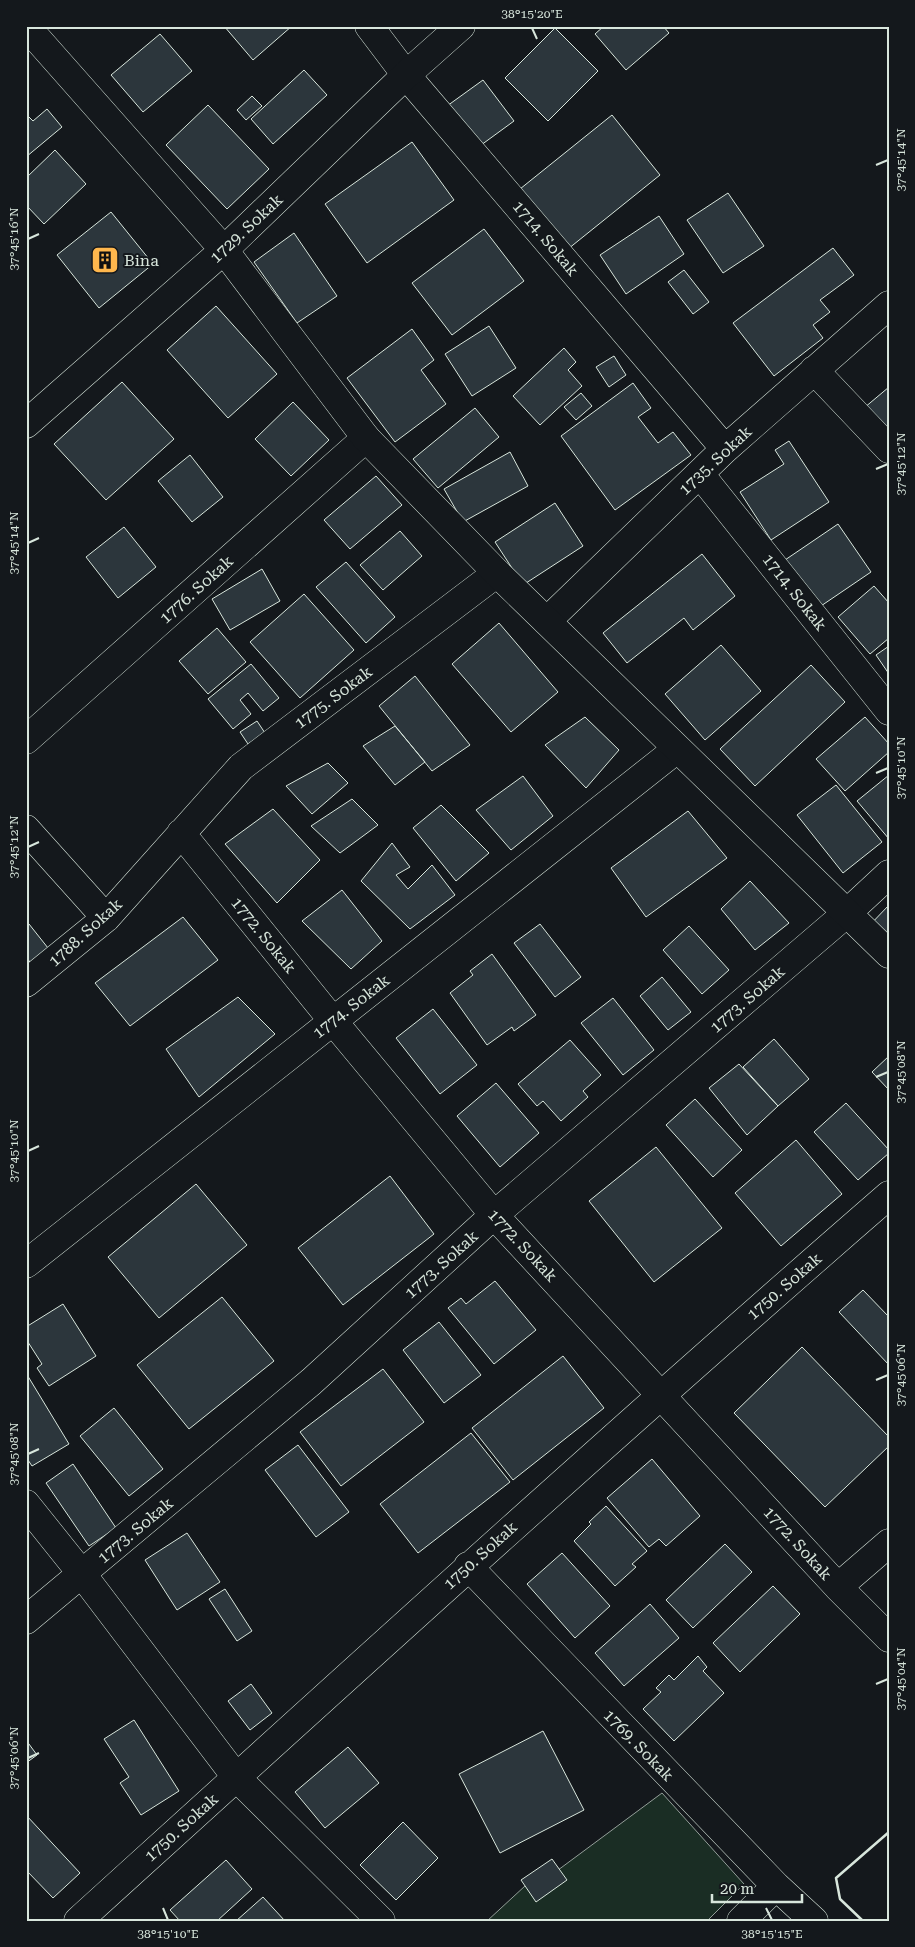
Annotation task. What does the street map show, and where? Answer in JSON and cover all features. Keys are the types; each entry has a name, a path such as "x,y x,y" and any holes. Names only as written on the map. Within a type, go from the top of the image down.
{"street":[{"path":"26,26 224,250 366,438 497,573 889,954"},
{"name":"1714. Sokak","path":"369,26 406,75 725,449"},
{"name":"1729. Sokak","path":"26,424 224,250 406,75 461,26"},
{"name":"1735. Sokak","path":"548,621 725,449 889,305"},
{"path":"814,370 889,449"},
{"name":"1776. Sokak","path":"26,740 366,438"},
{"name":"1714. Sokak","path":"700,474 889,711"},
{"name":"1775. Sokak","path":"181,833 241,767 497,573"},
{"name":"1774. Sokak","path":"26,1264 677,749"},
{"path":"26,829 106,918"},
{"name":"1788. Sokak","path":"26,983 106,918 181,833"},
{"name":"1772. Sokak","path":"181,833 333,1021 494,1215 661,1393 838,1587 889,1638"},
{"name":"1773. Sokak","path":"26,1620 311,1382 494,1215 889,874"},
{"name":"1750. Sokak","path":"78,1921 661,1393 889,1195"},
{"path":"26,1504 82,1574 236,1777 381,1921"},
{"path":"838,1587 889,1542"},
{"name":"1769. Sokak","path":"468,1566 776,1886 814,1921"},
{"path":"741,1921 776,1886"}],"green space":[{"path":"662,1793 744,1884 707,1921 487,1921 538,1874 550,1876"}],"building":[{"path":"224,26 292,26 253,60"},
{"path":"604,26 663,26 669,33 626,70 595,34"},
{"path":"555,28 598,71 548,121 505,78"},
{"path":"160,34 192,71 143,112 111,75"},
{"path":"304,70 327,95 273,144 251,119"},
{"path":"483,80 514,121 477,148 447,106"},
{"path":"252,96 262,106 246,120 237,110"},
{"path":"208,105 269,169 227,209 166,145"},
{"path":"47,109 62,127 26,157 26,114 33,121"},
{"path":"612,115 660,175 568,249 520,189"},
{"path":"412,142 454,200 367,263 325,204"},
{"path":"55,150 86,184 44,224 26,205 26,178"},
{"path":"728,193 764,246 723,273 687,220"},
{"name":"Bina","path":"111,212 153,264 99,308 57,255"},
{"path":"659,216 684,254 626,294 600,255"},
{"path":"484,229 524,281 452,335 412,283"},
{"path":"294,233 337,296 297,323 254,262"},
{"path":"833,248 854,275 820,300 830,312 813,325 823,338 774,376 733,323"},
{"path":"684,270 709,302 693,314 668,282"},
{"path":"216,306 277,374 228,418 167,350"},
{"path":"489,326 516,368 472,396 445,354"},
{"path":"412,329 434,360 421,370 446,404 395,442 347,378"},
{"path":"564,348 576,362 568,370 582,386 540,425 513,396"},
{"path":"614,356 626,375 609,387 596,367"},
{"path":"122,382 174,439 106,500 54,444"},
{"path":"633,383 651,408 638,417 658,443 673,432 691,455 615,510 561,436"},
{"path":"889,387 889,438 864,408"},
{"path":"581,393 592,406 576,420 564,407"},
{"path":"293,402 329,440 291,476 255,439"},
{"path":"475,408 499,437 438,488 413,459"},
{"path":"789,441 829,502 771,540 740,492 784,464 775,450"},
{"path":"510,452 528,486 463,522 444,489"},
{"path":"190,455 223,497 192,522 158,481"},
{"path":"376,476 402,505 350,549 324,520"},
{"path":"555,503 583,546 523,585 495,542"},
{"path":"838,524 871,572 818,608 785,560"},
{"path":"124,527 156,567 118,598 86,557"},
{"path":"400,531 422,556 383,590 360,565"},
{"path":"702,554 735,596 693,630 684,618 627,663 603,633"},
{"path":"346,562 395,617 366,643 316,587"},
{"path":"262,569 280,601 230,630 212,599"},
{"path":"874,586 889,603 889,638 870,654 838,617"},
{"path":"304,594 354,650 300,698 250,642"},
{"path":"499,623 558,692 511,732 452,664"},
{"path":"217,628 246,662 208,694 179,661"},
{"path":"721,645 761,691 705,740 665,694"},
{"path":"889,646 889,674 876,655"},
{"path":"251,664 279,698 263,711 248,693 240,700 251,714 233,729 208,699"},
{"path":"811,665 845,702 755,786 720,749"},
{"path":"415,676 470,745 432,771 379,706"},
{"path":"585,717 619,750 586,788 545,745"},
{"path":"865,717 889,744 889,752 845,791 816,759"},
{"path":"257,721 265,733 248,744 240,732"},
{"path":"395,726 425,762 395,785 363,746"},
{"path":"328,763 348,783 312,814 286,786"},
{"path":"889,775 889,839 857,801"},
{"path":"523,776 553,816 511,850 476,810"},
{"path":"836,785 882,842 843,873 797,815"},
{"path":"352,799 378,825 340,853 311,826"},
{"path":"441,805 489,853 456,881 413,828"},
{"path":"273,809 320,860 277,903 225,844"},
{"path":"688,811 727,858 646,917 611,868"},
{"path":"392,843 410,867 396,875 408,889 432,865 455,895 410,929 361,881"},
{"path":"750,881 789,923 755,950 721,909"},
{"path":"342,890 382,941 351,969 302,921"},
{"path":"889,905 889,948 867,928"},
{"path":"183,917 218,960 130,1026 95,983"},
{"path":"29,924 48,948 30,962 26,957 26,926"},
{"path":"540,924 581,977 555,997 514,943"},
{"path":"689,926 729,970 702,994 663,950"},
{"path":"492,954 536,1015 514,1031 512,1027 487,1045 450,993 473,975 470,971"},
{"path":"662,977 691,1012 668,1030 640,996"},
{"path":"238,997 275,1034 199,1097 166,1049"},
{"path":"613,998 654,1050 623,1075 581,1023"},
{"path":"433,1009 477,1065 440,1094 396,1038"},
{"path":"774,1039 809,1079 778,1106 743,1067"},
{"path":"570,1040 601,1075 583,1091 588,1097 561,1121 543,1101 537,1106 518,1084"},
{"path":"889,1056 889,1090 872,1072"},
{"path":"739,1064 778,1106 747,1135 709,1088"},
{"path":"496,1083 539,1133 500,1167 457,1116"},
{"path":"695,1099 742,1150 713,1177 666,1125"},
{"path":"846,1103 889,1150 889,1153 858,1180 814,1132"},
{"path":"796,1140 842,1194 781,1246 735,1193"},
{"path":"656,1147 722,1228 654,1282 589,1201"},
{"path":"390,1176 434,1234 343,1305 298,1248"},
{"path":"196,1184 247,1245 159,1318 108,1257"},
{"path":"495,1281 536,1330 494,1364 448,1308 461,1298 466,1304"},
{"path":"863,1290 889,1317 889,1365 839,1312"},
{"path":"222,1297 274,1361 189,1429 137,1365"},
{"path":"63,1304 96,1356 49,1386 37,1368 42,1364 26,1339 26,1327"},
{"path":"439,1322 481,1375 444,1403 403,1350"},
{"path":"802,1347 889,1437 889,1446 825,1507 734,1413"},
{"path":"563,1356 604,1408 513,1480 472,1428"},
{"path":"383,1369 424,1422 341,1486 300,1432"},
{"path":"26,1373 69,1444 32,1466 26,1457"},
{"path":"114,1408 163,1469 129,1496 80,1436"},
{"path":"471,1433 510,1482 418,1553 380,1504"},
{"path":"298,1445 349,1512 316,1537 265,1470"},
{"path":"652,1459 700,1516 666,1546 659,1539 649,1547 607,1498"},
{"path":"73,1464 116,1528 89,1546 46,1483"},
{"path":"606,1506 647,1551 632,1564 636,1567 615,1586 574,1541 591,1524 589,1522"},
{"path":"187,1533 220,1582 177,1610 145,1560"},
{"path":"725,1544 752,1572 693,1628 666,1600"},
{"path":"562,1553 610,1606 575,1638 527,1584"},
{"path":"773,1586 800,1614 740,1672 713,1643"},
{"path":"225,1589 252,1631 237,1641 209,1599"},
{"path":"650,1604 679,1638 624,1686 595,1653"},
{"path":"698,1656 707,1667 703,1671 724,1693 674,1741 643,1709 661,1692 656,1688 669,1675 674,1680"},
{"path":"251,1684 272,1713 250,1730 228,1701"},
{"path":"134,1720 179,1791 141,1815 120,1783 129,1777 104,1739"},
{"path":"543,1731 584,1810 500,1853 459,1774"},
{"path":"26,1740 37,1755 26,1763"},
{"path":"348,1747 379,1783 325,1828 295,1792"},
{"path":"26,1815 80,1873 53,1898 26,1870"},
{"path":"403,1822 438,1858 396,1900 360,1865"},
{"path":"552,1859 567,1880 536,1902 521,1880"},
{"path":"226,1860 252,1889 217,1921 180,1921 170,1910"},
{"path":"263,1897 285,1921 236,1921"}],"wall":[{"path":"863,1921 840,1899 836,1878 889,1832"}],"place":[{"name":"Bina","path":"105,260"}]}
